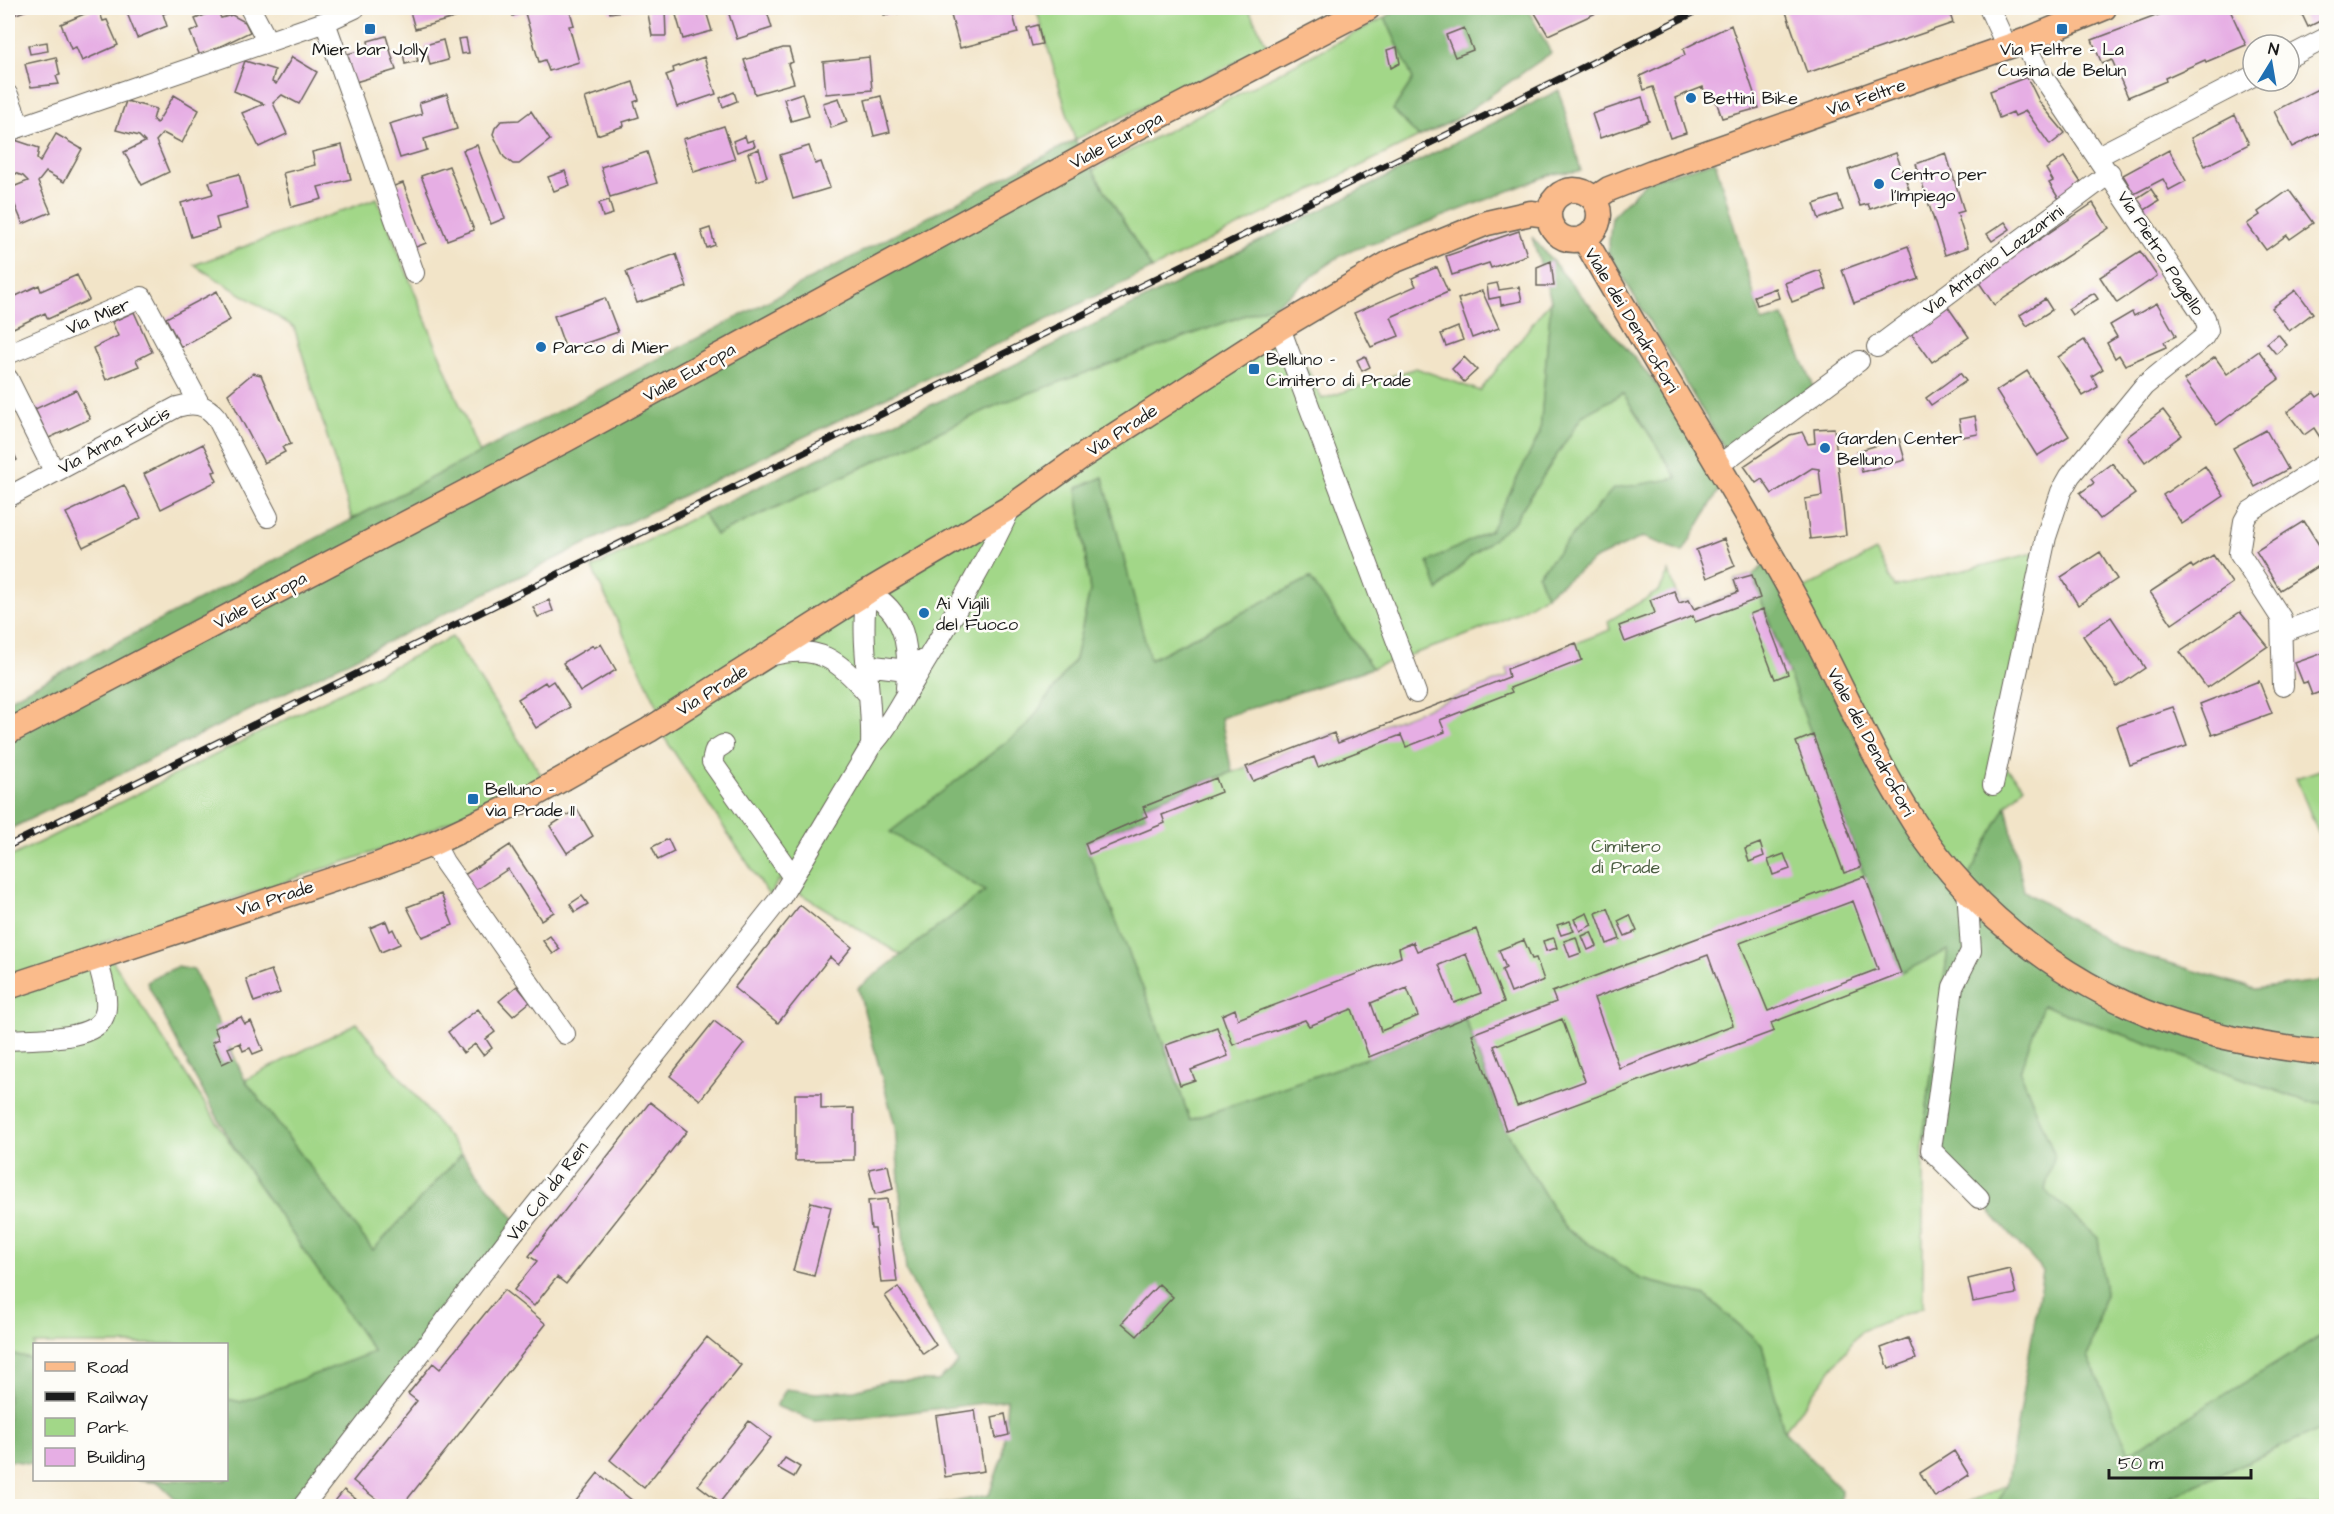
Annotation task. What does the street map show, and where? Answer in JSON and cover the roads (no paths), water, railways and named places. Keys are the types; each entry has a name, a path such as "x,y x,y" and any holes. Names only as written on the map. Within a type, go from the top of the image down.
{"main road":[{"name":"Viale Europa","path":"8,732 565,440 1126,133 1368,8"},
{"name":"Via Feltre","path":"1594,199 1609,189 1652,172 2016,44 2104,8"},
{"path":"1581,190 1594,199 1599,210 1599,221 1593,231 1584,238 1574,240 1556,233 1549,215 1553,200 1566,191 1581,190"},
{"name":"Via Prade","path":"8,987 96,956 377,865 434,843 545,788 649,730 867,592 1011,507 1078,459 1280,328 1391,262 1440,241 1508,217 1531,213 1549,215"},
{"name":"Viale dei Dendrofori","path":"1584,238 1619,302 1719,465 1786,582 1895,791 1916,825 1966,888 1994,915 2060,967 2095,988 2180,1025 2221,1037 2326,1053"}],"street":[{"path":"250,8 267,42"},
{"path":"8,95 14,129 325,22 355,8"},
{"name":"Via Pietro Pagello","path":"1989,8 2037,68 2110,173 2205,318 2208,330 2203,338 2138,394 2070,476 2061,492 2046,537 1993,785"},
{"path":"325,22 414,273"},
{"path":"2301,51 2326,38"},
{"path":"2098,156 2241,82"},
{"name":"Via Antonio Lazzarini","path":"1877,347 2110,173"},
{"name":"Via Mier","path":"8,354 142,297 200,405"},
{"path":"1280,328 1416,693"},
{"path":"1719,465 1859,361"},
{"path":"8,380 54,471"},
{"name":"Via Anna Fulcis","path":"8,497 177,407 189,403 200,405"},
{"path":"200,405 210,410 217,418 268,517"},
{"path":"2283,686 2282,632 2278,610 2239,553 2244,521 2248,512 2326,463"},
{"name":"Via Col da Ren","path":"303,1506 510,1237 780,897 871,746 883,734 991,550 1011,507"},
{"path":"867,592 864,633 871,746"},
{"name":"Via Col da Ren","path":"867,592 882,599 893,612 903,632 909,666 905,694"},
{"path":"2282,632 2326,616"},
{"path":"767,656 792,651 826,656 849,672 868,694"},
{"path":"866,664 898,669 929,656"},
{"path":"723,746 715,750 712,762 792,877"},
{"path":"434,843 444,862 565,1034"},
{"path":"1966,888 1971,951 1953,987 1931,1150 1979,1198"},
{"path":"8,1040 81,1034 92,1030 104,1016 105,1001 96,956"}],"railway":[{"path":"8,846 1703,8"}],"place":[{"name":"Mier bar Jolly","path":"370,29"},
{"name":"Via Feltre - La Cusina de Belun","path":"2062,29"},
{"name":"Bettini Bike","path":"1691,98"},
{"name":"Centro per l'Impiego","path":"1879,184"},
{"name":"Parco di Mier","path":"541,347"},
{"name":"Belluno - Cimitero di Prade","path":"1254,369"},
{"name":"Garden Center Belluno","path":"1825,448"},
{"name":"Ai Vigili del Fuoco","path":"924,613"},
{"name":"Belluno - via Prade 11","path":"473,799"}],"park label":[{"name":"Cimitero di Prade","path":"1626,856"}]}
